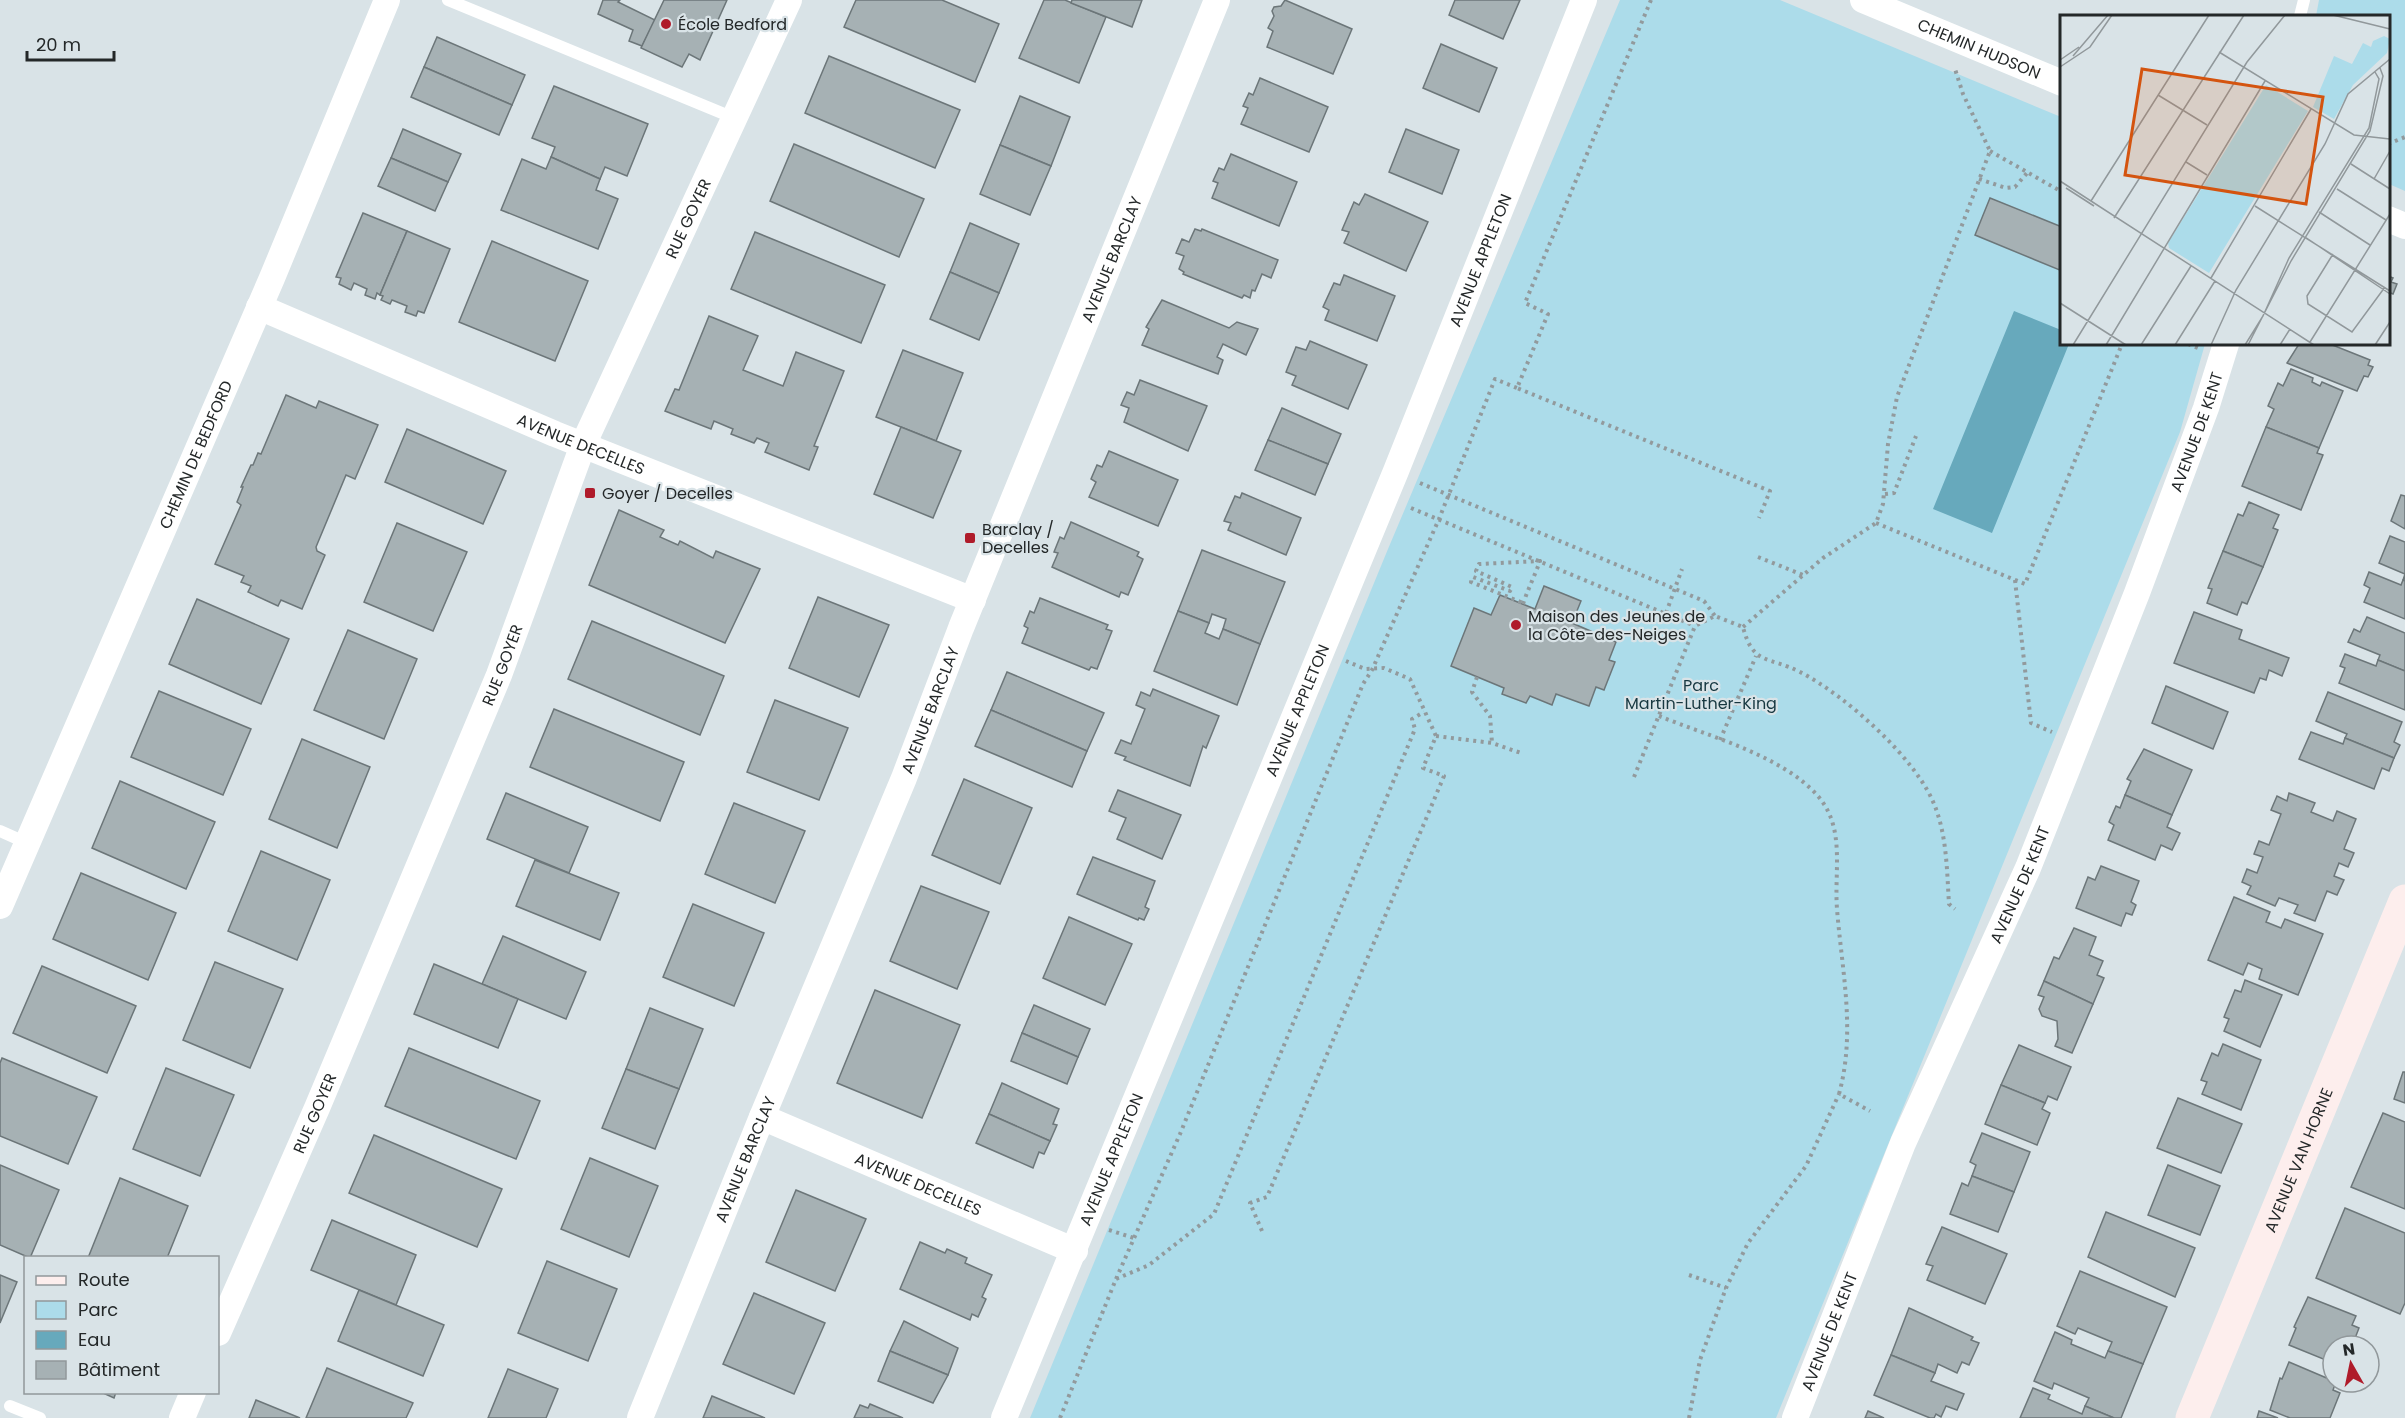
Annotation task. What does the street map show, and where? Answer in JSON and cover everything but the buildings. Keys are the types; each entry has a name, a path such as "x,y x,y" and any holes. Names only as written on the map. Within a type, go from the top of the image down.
{"main road":[{"name":"AVENUE VAN HORNE","path":"2192,1418 2405,901"}],"street":[{"name":"CHEMIN DE BEDFORD","path":"0,906 259,307 387,0"},
{"name":"RUE GOYER","path":"219,1331 321,1097 499,675 583,446 789,0"},
{"name":"AVENUE BARCLAY","path":"640,1418 762,1116 904,778 1217,0"},
{"name":"AVENUE APPLETON","path":"1004,1418 1075,1251 1391,482 1584,0"},
{"name":"CHEMIN HUDSON","path":"1863,0 2060,83"},
{"path":"2390,220 2405,226"},
{"name":"AVENUE DECELLES","path":"259,307 583,446 974,600"},
{"name":"AVENUE DE KENT","path":"1796,1418 1903,1143 2032,858 2141,582 2206,408 2226,345"},
{"name":"AVENUE DECELLES","path":"762,1116 1075,1251"},
{"path":"182,1418 192,1394"}],"lane":[{"path":"448,0 734,118"},
{"path":"2301,15 2304,0"},
{"path":"0,831 27,843"},
{"path":"10,1406 40,1418"}],"path":[{"path":"1517,388 1548,314 1525,303 1651,0"},
{"path":"1955,69 1963,94 1990,151 2060,191"},
{"path":"2390,143 2405,137"},
{"path":"1743,627 1803,575 1876,523 1885,494 1889,435 1897,397 1990,151"},
{"path":"1979,179 2006,188 2016,187 2027,173"},
{"path":"1876,523 2025,584 2122,345"},
{"path":"1060,1418 1116,1280 1207,1070 1363,684 1372,670 1439,519 1495,379 1770,491 1759,518"},
{"path":"1885,494 1894,493 1916,436"},
{"path":"1420,483 1704,601 1715,616 1743,627"},
{"path":"1411,508 1695,626"},
{"path":"1758,557 1803,575"},
{"path":"1540,561 1523,603 1471,582 1473,577 1510,591 1512,587 1476,571 1479,564 1540,561"},
{"path":"1666,613 1682,569"},
{"path":"2016,580 2031,723 2058,735"},
{"path":"1634,777 1695,626 1715,616"},
{"path":"1743,627 1747,642 1756,656 1799,671 1820,684 1865,719 1910,765 1923,782 1936,808 1943,836 1949,904 1955,909"},
{"path":"1720,740 1756,656"},
{"path":"1262,1231 1250,1203 1267,1197 1444,776 1423,768 1436,736 1410,679 1384,668 1372,670 1342,659"},
{"path":"1478,677 1472,692 1491,716 1492,743"},
{"path":"1116,1280 1149,1265 1214,1214 1415,729 1412,719 1424,712"},
{"path":"1659,716 1720,740 1791,773 1818,796 1831,817 1838,850 1837,907 1847,998 1846,1067 1839,1094 1806,1166 1748,1243 1726,1288 1700,1360 1689,1418"},
{"path":"1436,736 1492,743 1521,753"},
{"path":"1839,1094 1870,1111"},
{"path":"1107,1230 1134,1238"},
{"path":"1689,1275 1726,1288"}],"green space":[{"name":"Parc Martin-Luther-King","path":"1620,0 1780,0 2060,117 2060,345 2205,345 2180,432 1776,1418 1030,1418 1388,549"},
{"path":"2319,0 2405,0 2405,191 2390,184 2390,15 2316,15"}],"water":[{"path":"2014,311 2060,330 2060,345 2069,345 1992,533 1933,509"}],"place":[{"name":"École Bedford","path":"666,24"},
{"name":"Goyer / Decelles","path":"590,493"},
{"name":"Barclay / Decelles","path":"970,538"},
{"name":"Maison des Jeunes de la Côte-des-Neiges","path":"1516,625"}]}
